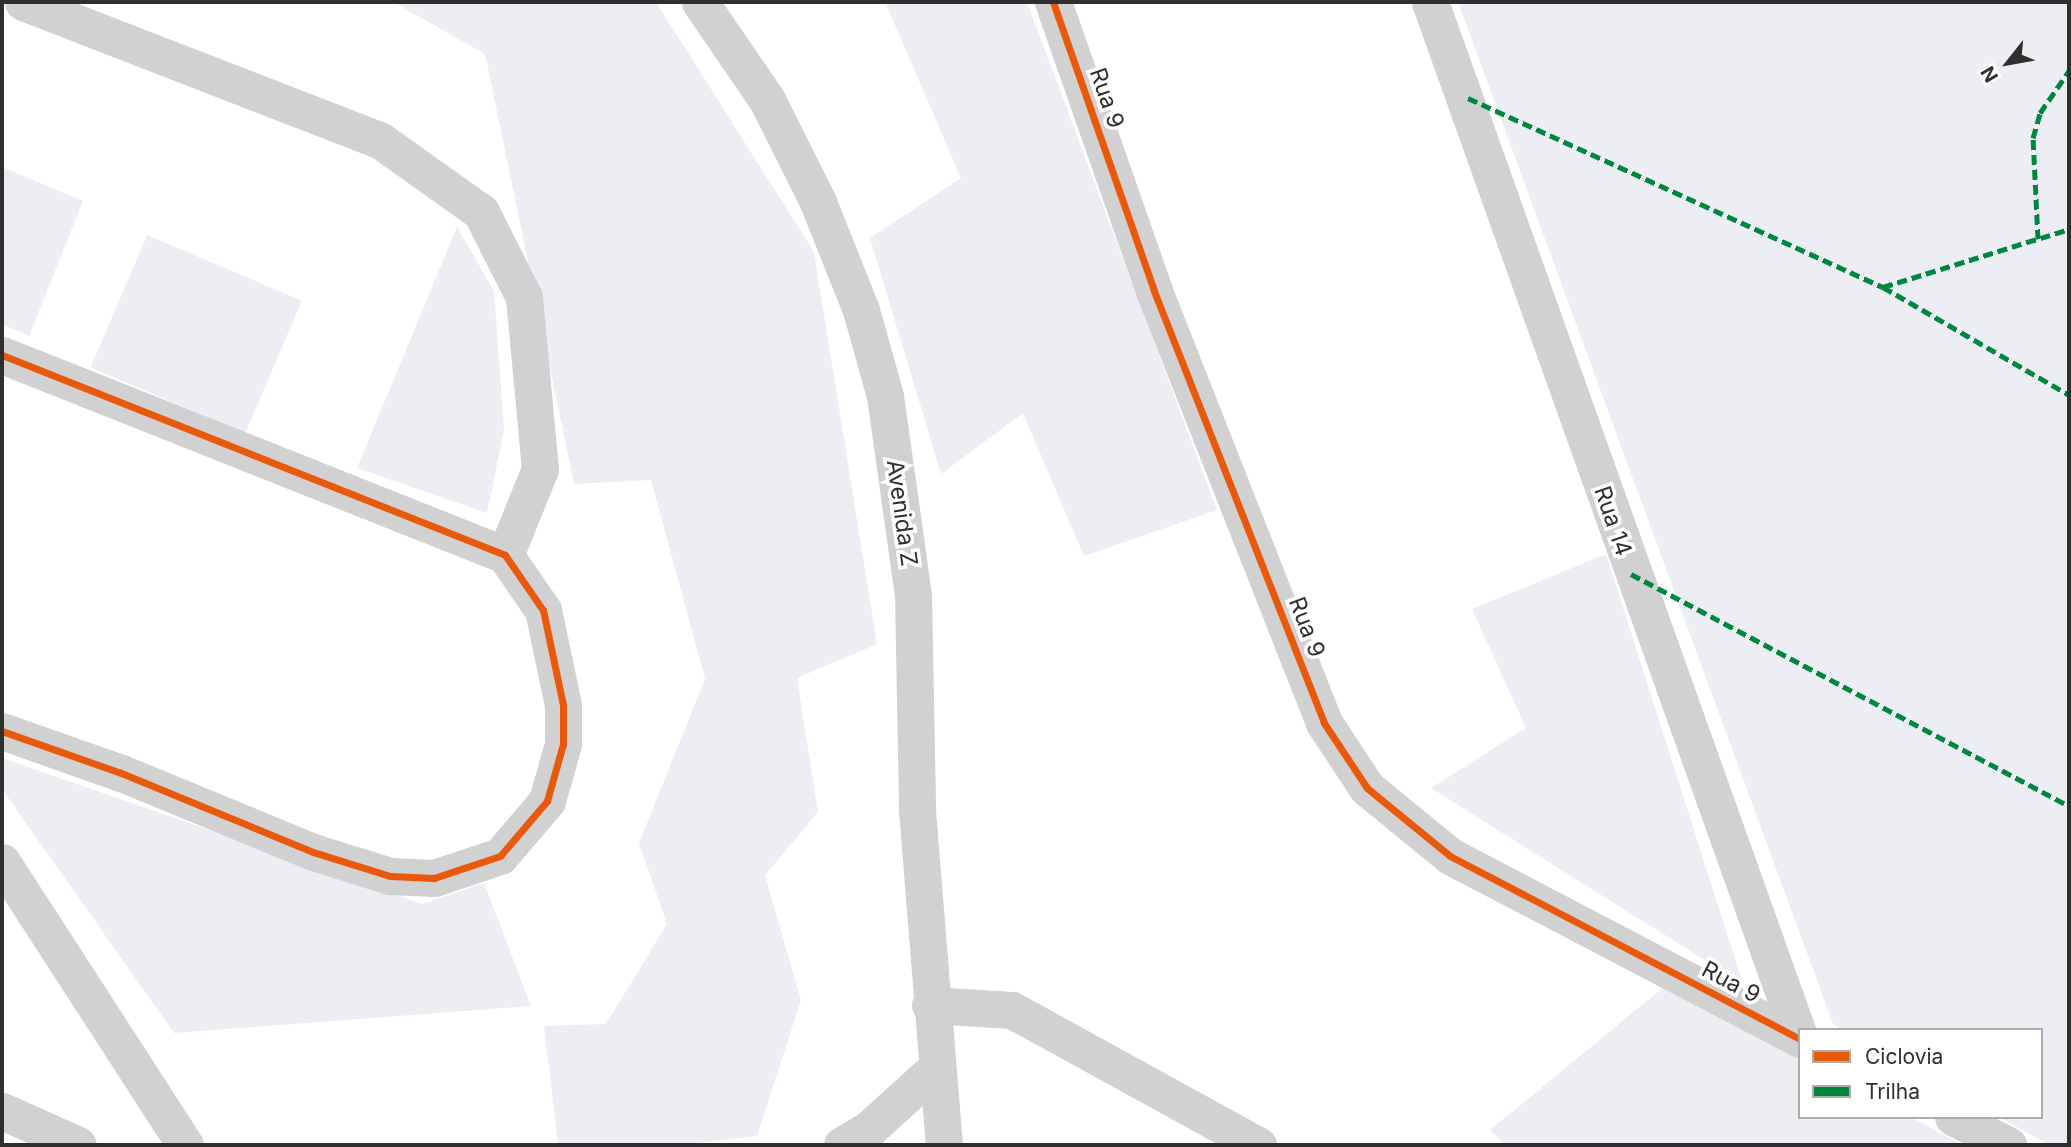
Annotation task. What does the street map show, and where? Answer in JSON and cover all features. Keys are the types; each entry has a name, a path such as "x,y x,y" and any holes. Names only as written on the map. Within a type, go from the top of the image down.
{"street":[{"path":"23,2 382,141 481,212 524,296 540,469 505,555"},
{"name":"Avenida Z","path":"700,2 767,100 818,202 860,310 884,396 913,595 917,810 935,1069 944,1145"},
{"name":"Rua 9","path":"1053,2 1154,291 1324,723 1367,788 1450,856 1798,1038"},
{"name":"Rua 14","path":"1430,2 1798,1033"},
{"path":"2,355 505,555 543,610 555,649 563,744 547,801 500,856 474,867 434,878 390,876 313,852 121,773 2,731"},
{"path":"2,862 185,1145"},
{"path":"930,1005 1012,1010 1258,1145"},
{"path":"842,1145 870,1128 935,1069"},
{"path":"2,1111 78,1145"},
{"path":"1957,1119 2008,1145"}],"shaded area":[{"path":"393,2 656,2 814,252 877,644 797,678 818,812 765,875 801,1000 757,1136 681,1145 558,1145 544,1026 606,1024 667,924 639,843 705,679 651,480 574,484 485,54"},
{"path":"885,2 1027,2 1217,510 1084,556 1023,413 941,474 870,238 961,178"},
{"path":"1458,2 2069,2 2069,1145 2049,1145 2003,1119 2043,1119 2043,1028 1840,1028 1833,1024"},
{"path":"2,167 83,201 29,336 2,324"},
{"path":"457,227 494,291 504,430 487,513 357,468"},
{"path":"147,235 302,301 245,433 91,368"},
{"path":"1606,554 1743,984 1431,788 1526,728 1472,609"},
{"path":"2,758 422,904 484,883 531,1006 174,1033 2,789"},
{"path":"1664,987 1798,1058 1798,1119 1914,1119 1963,1145 1505,1145 1490,1130"}],"marked path":[{"path":"2038,239 2033,138 2040,113 2069,71"},
{"path":"1468,98 1883,287 2069,395"},
{"path":"1883,287 2069,229"},
{"path":"1631,574 2069,806"}],"cycle path":[{"path":"1053,2 1154,291 1324,723 1367,788 1450,856 1798,1038"},
{"path":"2,355 505,555 543,610 563,705 563,744 547,801 500,856 434,878 390,876 313,852 121,773 2,731"}]}
